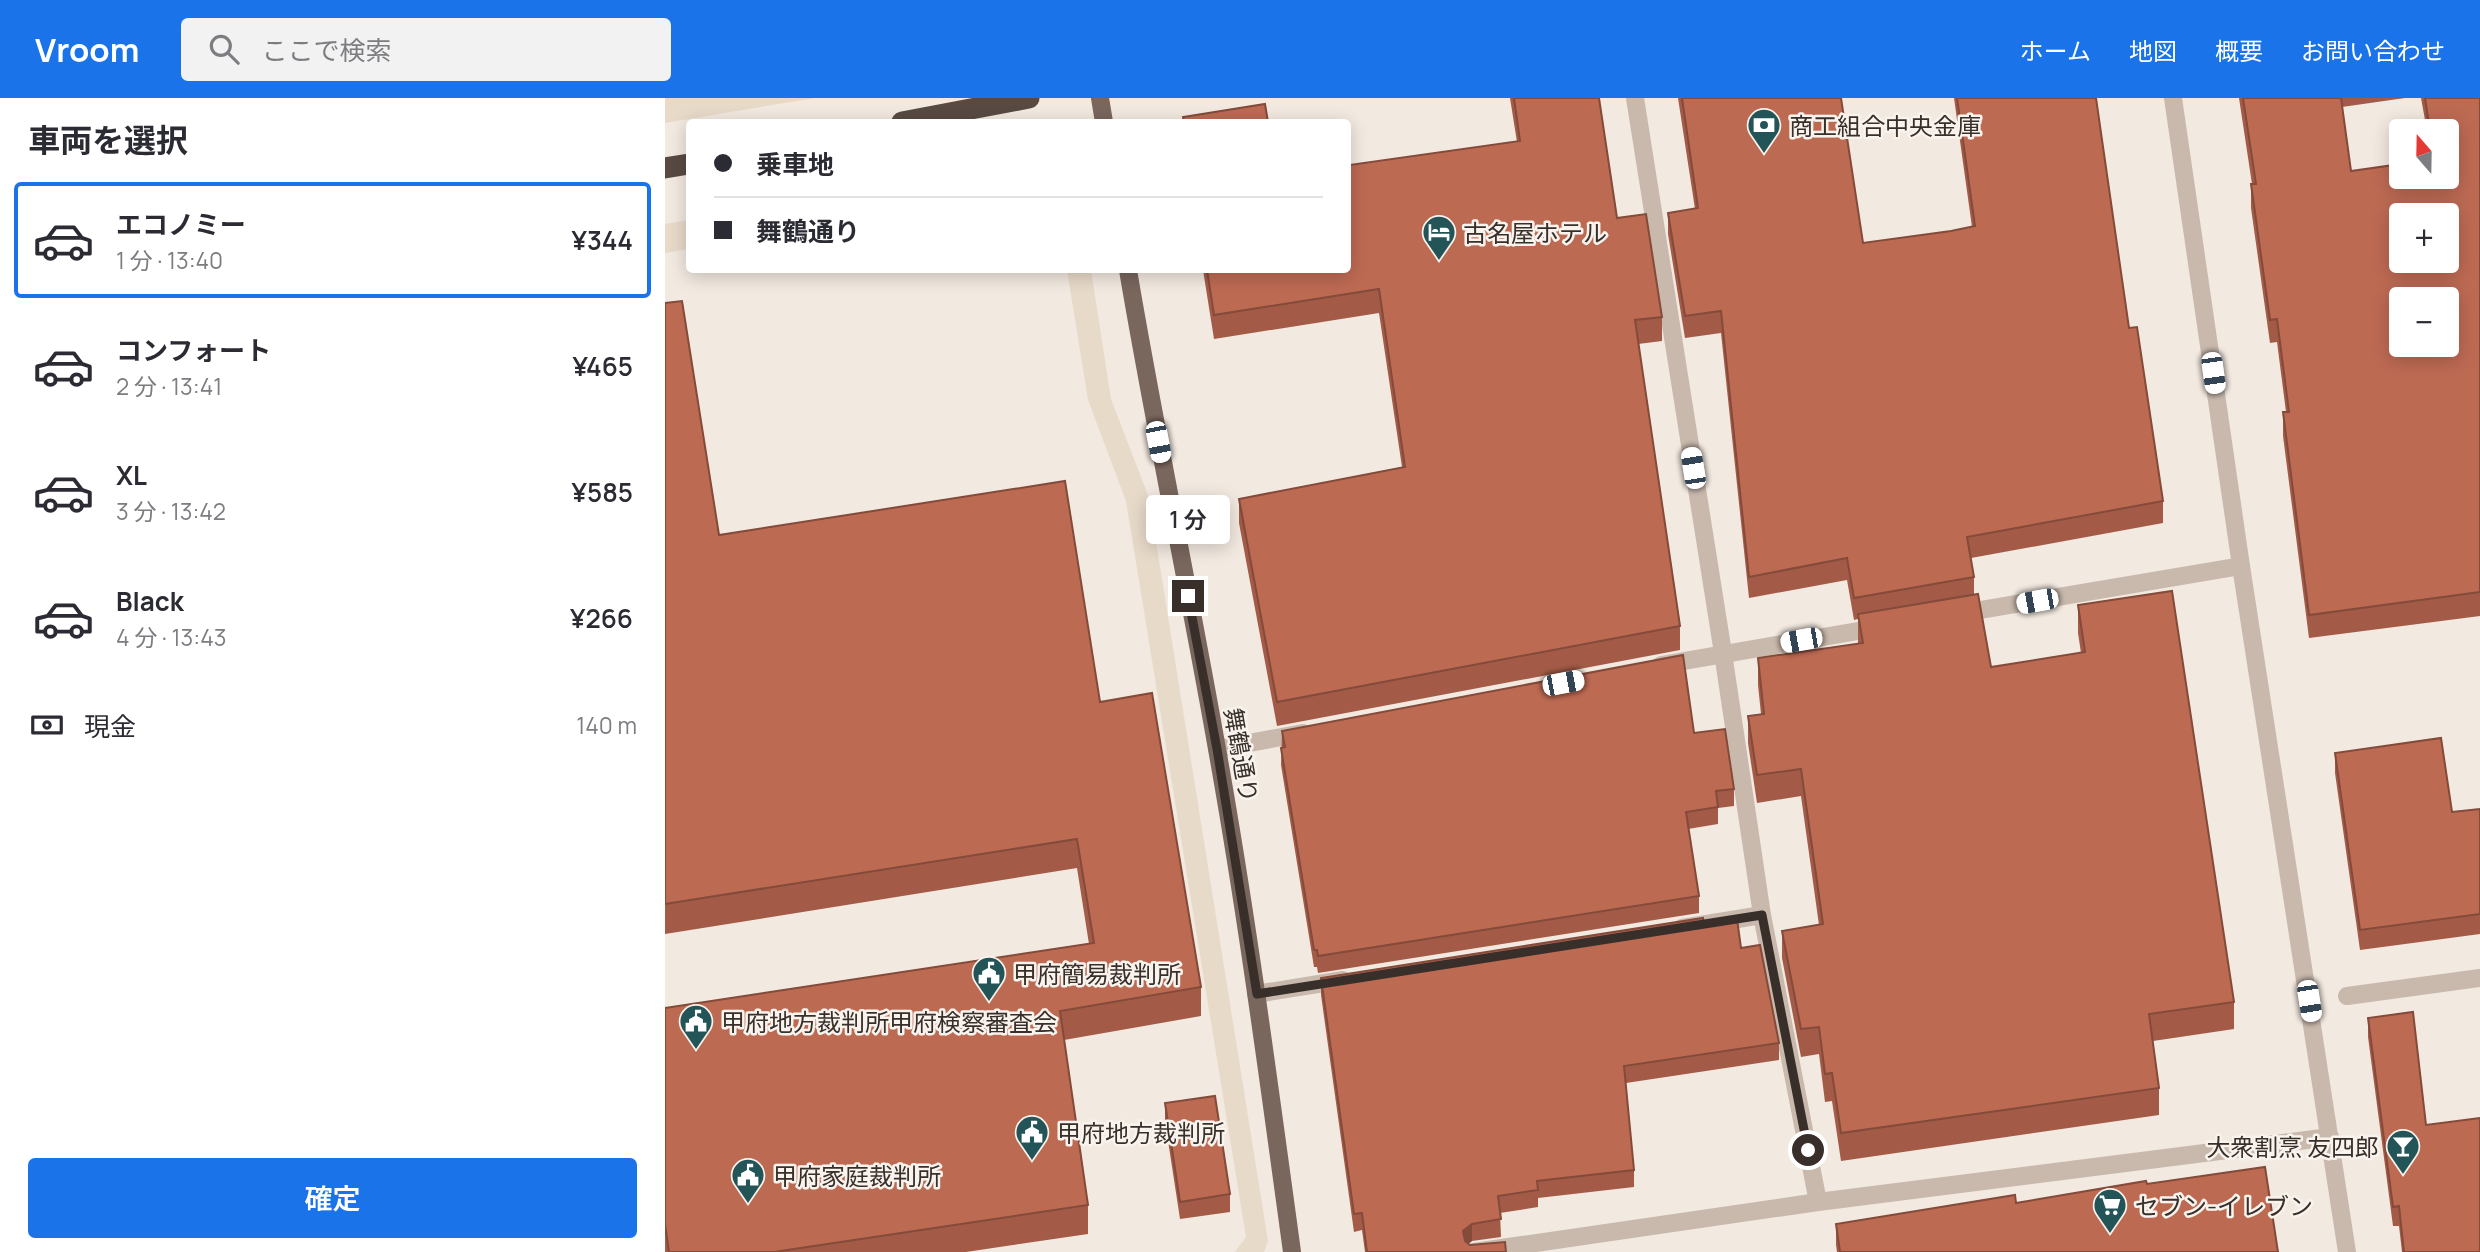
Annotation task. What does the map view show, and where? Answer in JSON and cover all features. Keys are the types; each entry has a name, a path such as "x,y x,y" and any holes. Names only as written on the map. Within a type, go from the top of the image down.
{"highway":[{"path":"918,119 1029,98"},
{"path":"665,168 686,164"}],"main road":[{"path":"1100,98 1104,119"},
{"name":"舞鶴通り","path":"1128,273 1148,391 1217,749 1257,994 1292,1252"}],"street":[{"path":"1635,98 1762,915 1818,1202"},
{"path":"2173,98 2241,566 2347,1252"},
{"path":"1938,617 2241,566"},
{"path":"1641,669 1898,624"},
{"path":"1217,749 1327,728"},
{"path":"1666,930 1762,915"},
{"path":"1257,994 1366,977"},
{"path":"2347,996 2480,978"},
{"path":"1474,1252 1818,1202 2330,1137"}],"shaded area":[{"path":"665,98 815,98 686,119 665,123"},
{"path":"686,220 686,250 665,253 665,224"},
{"path":"1067,273 1091,273 1111,399 1149,498 1268,1241 1264,1252 1235,1252 1246,1237 1126,501 1088,400"}],"building":[{"path":"1514,98 1599,98 1617,218 1646,214 1662,317 1635,320 1680,626 1277,702 1239,499 1405,467 1379,289 1214,315 1207,273 1351,273 1351,165 1520,141"},
{"path":"1682,98 1841,98 1863,243 1975,226 1957,98 2096,98 2129,328 2137,327 2163,501 1967,537 1974,577 1854,598 1847,558 1749,577 1721,311 1685,316 1668,213 1698,208"},
{"path":"2243,98 2341,98 2351,171 2389,166 2389,189 2459,189 2459,119 2428,119 2425,98 2480,98 2480,592 2309,615 2283,412 2289,412 2277,319 2270,320 2251,184 2256,184"},
{"path":"1265,104 1268,119 1183,119"},
{"path":"682,301 719,535 1065,481 1100,702 1152,693 1201,987 1060,1011 1088,1205 774,1252 669,1252 665,1224 665,1008 1094,943 1077,839 665,904 665,303"},
{"path":"2172,591 2234,1002 2149,1014 2159,1088 1841,1133 1832,1073 1825,1074 1819,1027 1801,1029 1782,931 1823,924 1801,769 1757,775 1748,716 1764,714 1758,658 1863,643 1858,614 1978,594 1991,667 2085,652 2078,605"},
{"path":"1683,655 1694,733 1725,729 1734,789 1716,791 1718,807 1686,812 1699,896 1318,956 1317,950 1314,950 1281,748 1285,747 1282,731"},
{"path":"2441,738 2452,812 2480,809 2480,914 2360,930 2335,753"},
{"path":"1703,918 1704,924 1737,919 1741,948 1760,945 1779,1043 1624,1066 1634,1170 1537,1181 1538,1190 1498,1196 1501,1219 1472,1224 1463,1231 1465,1241 1470,1245 1505,1242 1506,1252 1367,1252 1362,1213 1354,1214 1321,978"},
{"path":"2413,1012 2426,1125 2480,1118 2480,1252 2404,1252 2399,1206 2393,1207 2368,1018"},
{"path":"1215,1096 1230,1194 1180,1202 1165,1103"},
{"path":"2265,1167 2278,1252 1840,1252 1836,1224 2015,1195 2016,1203 2146,1181 2147,1184"}],"place":[{"name":"商工組合中央金庫","path":"1764,155"},
{"name":"古名屋ホテル","path":"1439,262"},
{"name":"甲府簡易裁判所","path":"989,1003"},
{"name":"甲府地方裁判所甲府検察審査会","path":"696,1051"},
{"name":"甲府地方裁判所","path":"1032,1162"},
{"name":"大衆割烹 友四郎","path":"2403,1176"},
{"name":"甲府家庭裁判所","path":"748,1205"},
{"name":"セブン-イレブン","path":"2110,1235"}],"route":[{"path":"1188,596 1217,749 1257,994 1762,915 1808,1150"}]}
